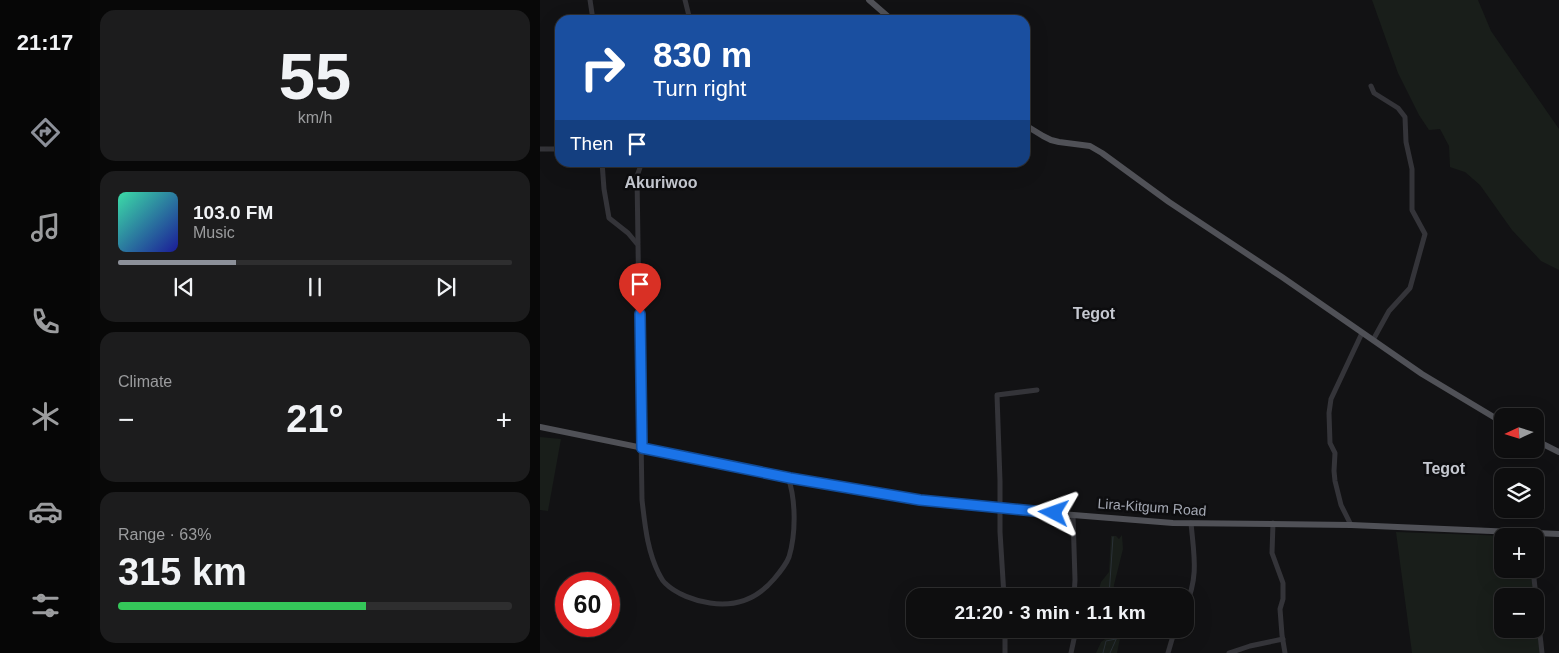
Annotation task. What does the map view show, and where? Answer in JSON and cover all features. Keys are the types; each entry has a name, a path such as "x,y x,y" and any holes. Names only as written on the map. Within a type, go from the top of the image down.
{"main road":[{"path":"869,0 886,15"},
{"path":"1030,129 1051,140 1090,146 1102,153 1169,202 1422,374 1494,417"},
{"name":"Lira-Kitgum Road","path":"540,427 788,477 920,500 999,509 1154,522 1351,525 1494,533"},
{"path":"1544,444 1559,452"},
{"name":"Lira-Kitgum Road","path":"1544,535 1559,534"}],"street":[{"path":"590,0 592,15"},
{"path":"685,0 689,15"},
{"path":"1371,86 1374,93 1398,108 1406,118 1406,142 1412,169 1412,210 1424,234 1410,288 1389,311 1372,340"},
{"path":"540,149 555,149"},
{"path":"602,167 609,218 628,233 638,245"},
{"path":"641,167 638,176 638,245 642,500 646,538 655,566 664,583 700,602 719,605 749,599 764,591 781,572 788,558 793,536 794,505 788,477"},
{"path":"1351,525 1341,505 1334,481 1335,453 1330,443 1329,413 1331,398 1362,333"},
{"path":"1004,588 999,509 1000,475 997,395 1037,390"},
{"path":"1073,515 1074,588"},
{"path":"1191,523 1195,576 1193,588"},
{"path":"1273,523 1272,553 1283,583 1283,599 1280,609 1285,653"},
{"path":"1534,578 1542,653"},
{"path":"1005,638 1005,653"},
{"path":"1071,653 1074,638"},
{"path":"1168,653 1172,638"},
{"path":"1229,653 1250,646 1283,640"}],"shaded area":[{"path":"1372,0 1478,0 1491,31 1559,129 1559,270 1541,261 1512,230 1480,185 1465,172 1450,167 1449,146 1440,129 1429,130 1419,115 1398,73"},
{"path":"540,437 561,439 548,511 540,510"},
{"path":"1396,532 1494,535 1494,578 1532,578 1533,588 1494,588 1494,638 1539,638 1541,653 1412,653"},
{"path":"1122,535 1123,549 1114,588 1099,588 1101,582 1109,572 1111,536 1116,536 1119,539"},
{"path":"1107,638 1120,638 1117,653 1096,653 1101,642"}],"waterway":[{"path":"1110,588 1113,537"},
{"path":"1110,653 1117,638"},
{"path":"1103,653 1106,641 1116,639"}],"district":[{"name":"Akuriwoo","path":"661,182"},
{"name":"Tegot","path":"1094,313"},
{"name":"Tegot","path":"1444,468"}],"route":[{"path":"640,314 642,448 790,478 920,500 1054,513"}]}
